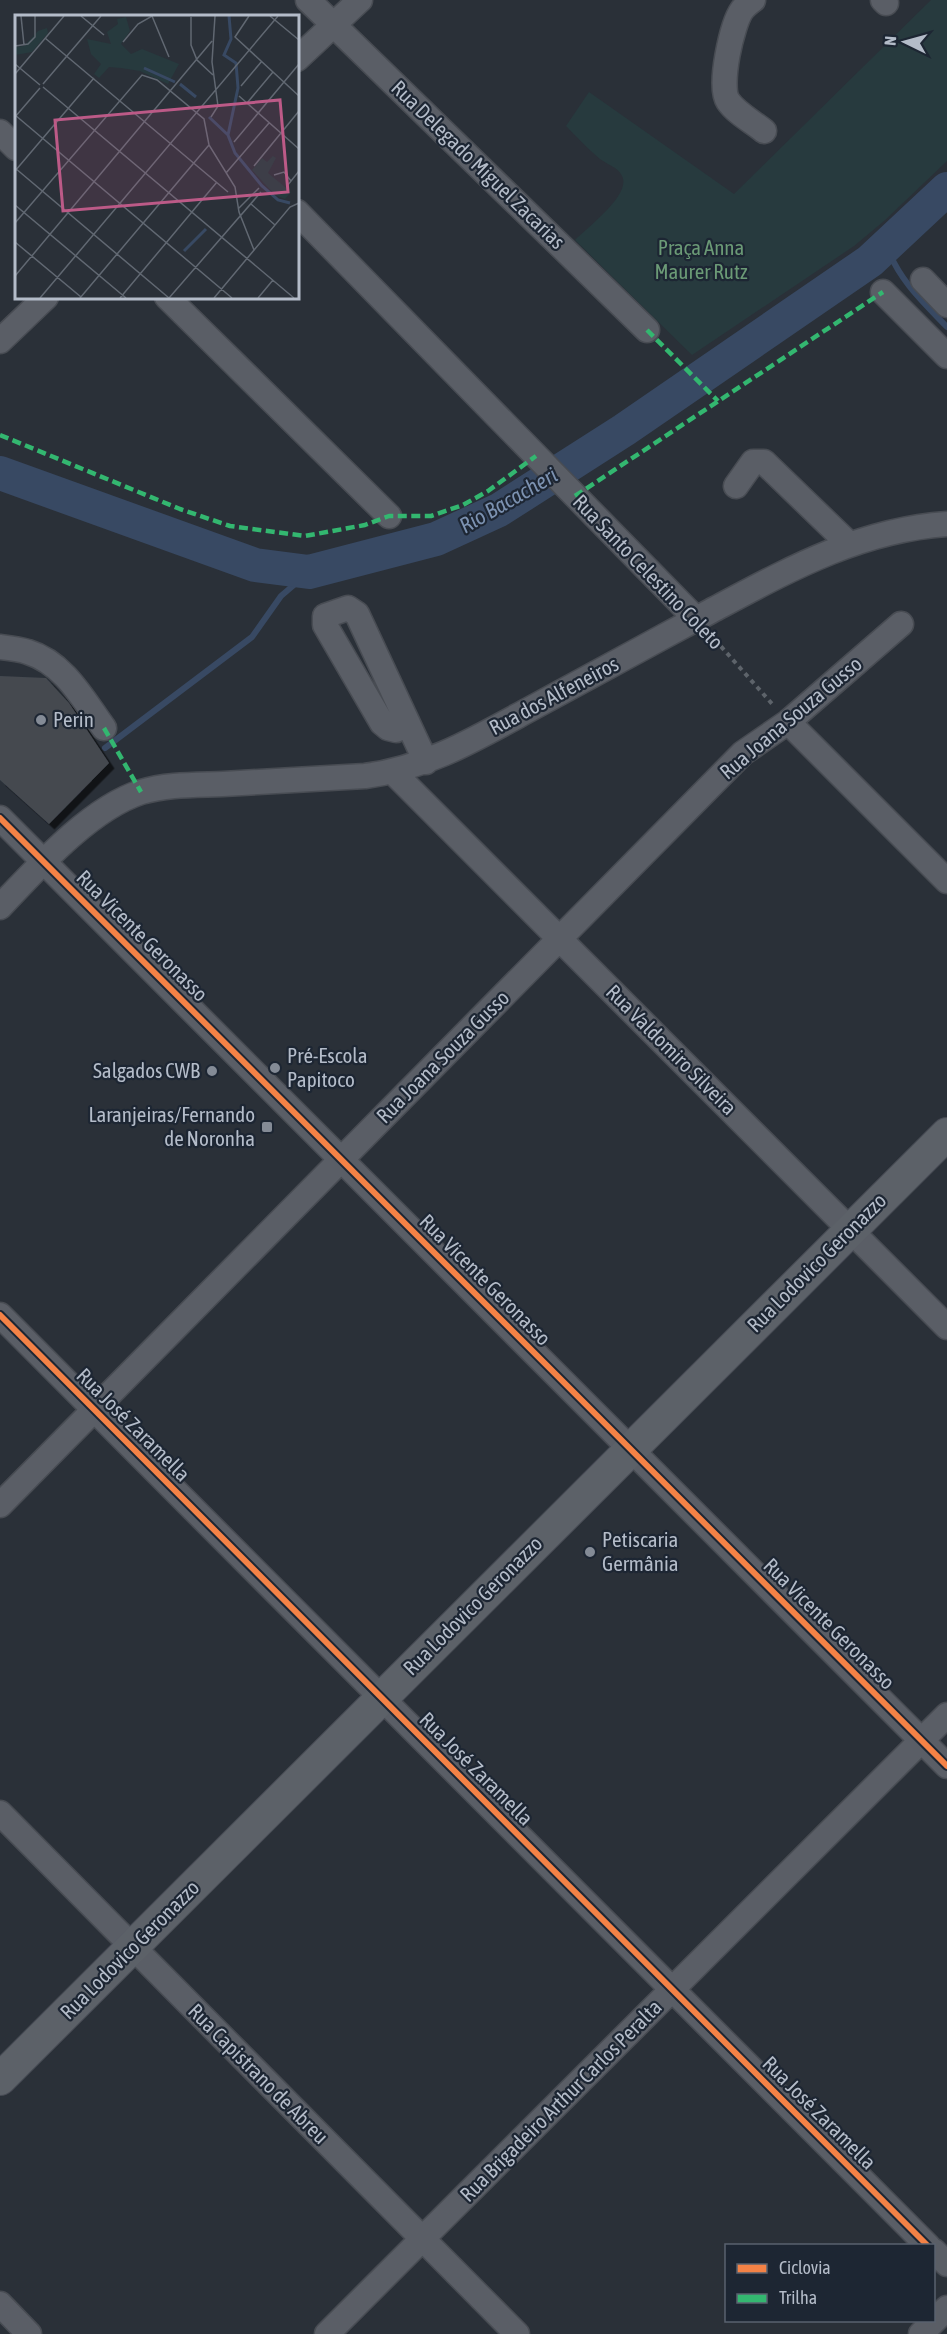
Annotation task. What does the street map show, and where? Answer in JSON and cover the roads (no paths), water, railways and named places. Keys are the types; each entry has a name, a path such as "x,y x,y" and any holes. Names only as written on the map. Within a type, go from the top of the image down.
{"main road":[{"name":"Rua Lodovico Geronazzo","path":"0,2079 947,1134"}],"street":[{"name":"Rua Delegado Miguel Zacarias","path":"308,0 647,330"},
{"path":"298,58 360,0"},
{"path":"753,0 743,9 734,28 724,89 726,99 733,108 764,131"},
{"path":"0,132 15,147"},
{"name":"Rua Santo Celestino Coleto","path":"298,213 696,619"},
{"path":"923,280 947,305"},
{"path":"883,292 947,356"},
{"path":"0,341 45,298"},
{"path":"168,298 389,516"},
{"path":"736,486 753,462 764,462 849,544"},
{"name":"Rua dos Alfeneiros","path":"0,907 44,861 96,817 141,792 188,786 365,776 394,772 426,762 488,732 775,577 849,544 878,534 914,526 947,524"},
{"path":"408,723 396,730 382,723 325,626 325,616 348,608 357,614 408,723 426,762"},
{"name":"Rua Joana Souza Gusso","path":"0,1505 743,753 788,722 900,624"},
{"path":"0,646 28,652 50,662 78,691 104,728"},
{"path":"788,722 947,881"},
{"name":"Rua Valdomiro Silveira","path":"394,772 947,1327"},
{"name":"Rua Vicente Geronasso","path":"0,818 947,1766"},
{"name":"Rua José Zaramella","path":"0,1315 926,2244"},
{"name":"Rua Brigadeiro Arthur Carlos Peralta","path":"327,2334 947,1715"},
{"name":"Rua Capistrano de Abreu","path":"0,1813 517,2334"},
{"path":"935,2253 947,2264"},
{"path":"0,2304 29,2334"},
{"path":"935,2320 947,2308"},
{"path":"921,2334 933,2322"}],"waterway":[{"name":"Rio Bacacheri","path":"0,473 255,565 309,572 436,539 499,510 624,430 870,261 947,189"},
{"path":"887,247 905,280 947,327"},
{"path":"105,748 252,637 281,596 309,572"}],"place":[{"name":"Perin","path":"41,720"},
{"name":"Pré-Escola Papitoco","path":"275,1068"},
{"name":"Salgados CWB","path":"212,1071"},
{"name":"Laranjeiras/Fernando de Noronha","path":"267,1127"},
{"name":"Petiscaria Germânia","path":"590,1552"}],"park label":[{"name":"Praça Anna Maurer Rutz","path":"701,260"}]}
